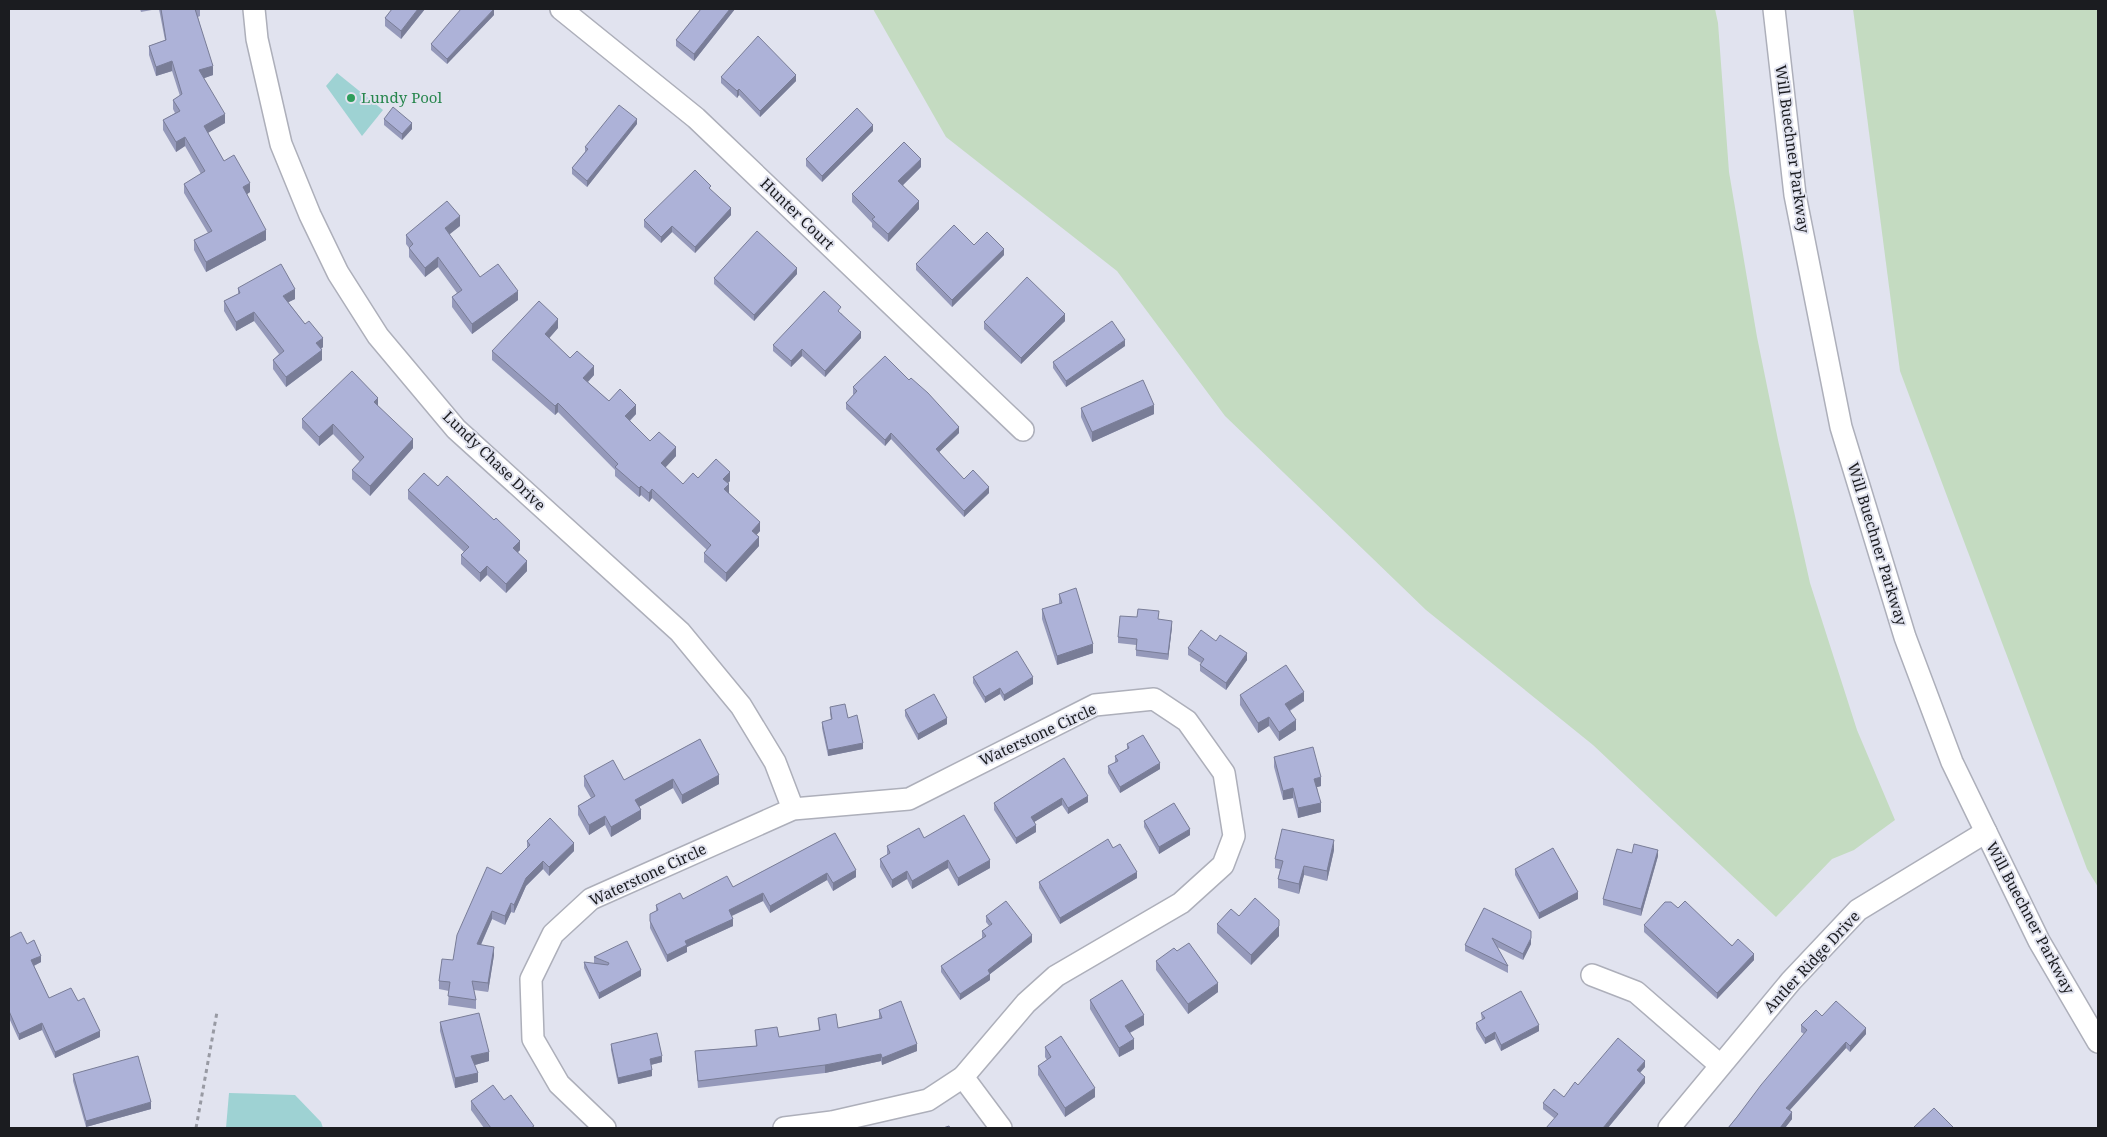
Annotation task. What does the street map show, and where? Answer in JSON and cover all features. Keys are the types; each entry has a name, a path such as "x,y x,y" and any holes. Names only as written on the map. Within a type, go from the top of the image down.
{"street":[{"name":"Lundy Chase Drive","path":"254,9 257,39 281,144 310,215 338,273 378,336 456,429 680,632 741,706 775,762 793,809"},
{"name":"Hunter Court","path":"561,9 696,118 1023,430"},
{"name":"Will Buechner Parkway","path":"1774,9 1795,195 1841,427 1905,638 1952,762 2039,941 2098,1042"},
{"name":"Waterstone Circle","path":"605,1128 558,1084 533,1038 531,979 553,934 591,899 793,809 909,799 1095,705 1154,699 1187,721 1224,773 1234,836 1223,865 1180,903 1056,976 1026,1003 963,1077 928,1100 832,1122 784,1128"},
{"name":"Antler Ridge Drive","path":"1669,1128 1791,981 1858,910 1986,832"},
{"path":"1592,975 1636,992 1720,1065"},
{"path":"963,1077 1001,1128"}],"path":[{"path":"196,1128 217,1012"}],"shaded area":[{"path":"873,9 1715,9 1718,23 1729,172 1757,337 1778,440 1810,583 1857,730 1895,820 1854,850 1832,859 1776,917 1593,745 1426,610 1225,416 1117,271 946,137"},
{"path":"1853,9 2098,9 2098,887 2087,869 1900,371"},
{"name":"Lundy Pool","path":"337,73 383,110 362,136 326,86"},
{"path":"229,1093 295,1095 321,1122 323,1128 226,1128"}],"building":[{"path":"161,9 195,9 213,66 199,70 225,114 204,126 224,161 234,155 250,183 243,187 266,230 206,262 194,240 212,231 184,184 205,171 185,137 176,142 163,120 180,111 173,100 182,94 172,61 156,67 149,46 166,40"},
{"path":"392,9 418,9 401,31 385,18"},
{"path":"461,9 494,9 447,59 431,44"},
{"path":"701,9 730,9 694,54 676,40"},
{"path":"758,36 796,75 760,111 739,89 737,91 721,77"},
{"path":"619,105 637,119 587,181 572,168 588,149 585,147"},
{"path":"393,107 412,123 402,134 384,119"},
{"path":"857,108 873,125 822,176 806,159"},
{"path":"904,142 921,159 898,181 919,201 888,234 872,219 875,217 852,194"},
{"path":"695,170 711,186 709,188 731,208 695,247 672,226 661,237 644,220"},
{"path":"447,201 460,216 445,228 480,277 498,264 518,291 472,324 452,297 462,290 438,257 425,268 409,248 413,244 406,235"},
{"path":"954,225 974,245 987,232 1004,249 952,300 916,264"},
{"path":"757,231 797,268 754,315 714,278"},
{"path":"281,264 295,289 283,296 305,324 309,321 323,338 316,343 322,350 286,377 273,360 284,351 254,312 236,322 224,301 240,293 238,288"},
{"path":"1027,277 1065,314 1021,358 984,322"},
{"path":"824,291 841,307 838,311 861,332 825,371 802,349 791,361 773,345"},
{"path":"539,301 558,319 545,334 570,358 577,351 594,366 583,378 609,401 620,389 636,405 625,416 650,441 659,432 676,447 661,463 683,484 693,473 698,478 716,459 730,472 723,479 729,484 724,489 760,522 752,531 759,537 726,573 704,553 711,545 652,489 649,493 641,486 639,488 615,467 618,464 558,403 555,406 492,351"},
{"path":"1112,321 1125,340 1066,381 1053,362"},
{"path":"885,356 909,380 911,378 928,393 959,427 936,449 964,479 973,470 989,487 964,511 891,433 885,440 846,403 857,391 853,387"},
{"path":"352,371 378,398 374,402 413,439 370,486 352,470 364,457 333,424 319,437 302,419"},
{"path":"1143,380 1154,405 1092,432 1081,408"},
{"path":"424,473 438,486 447,476 494,520 496,518 520,541 513,548 527,561 506,584 487,566 480,573 461,555 469,547 408,490"},
{"path":"1076,588 1093,644 1057,656 1042,609 1062,603 1059,594"},
{"path":"1138,609 1159,611 1158,619 1172,621 1168,654 1136,650 1137,639 1118,637 1120,616 1137,617"},
{"path":"1201,630 1216,641 1220,635 1247,653 1226,683 1200,665 1204,659 1188,648"},
{"path":"1017,651 1033,677 1004,695 1000,688 985,697 973,677"},
{"path":"1286,665 1304,692 1285,704 1296,720 1279,732 1269,717 1258,723 1240,695"},
{"path":"934,694 947,718 918,734 905,710"},
{"path":"845,704 848,718 857,715 863,743 828,750 822,722 832,719 830,707"},
{"path":"1143,735 1160,763 1120,787 1108,766 1118,761 1115,756 1129,748 1127,744"},
{"path":"700,739 719,775 682,795 673,779 635,800 641,810 611,827 605,816 589,825 578,806 595,796 584,776 613,760 624,780"},
{"path":"1313,747 1321,777 1314,779 1321,803 1298,808 1293,788 1283,791 1274,757"},
{"path":"1064,758 1088,796 1068,808 1062,798 1031,817 1036,825 1016,838 994,803"},
{"path":"1174,803 1190,829 1159,847 1144,821"},
{"path":"964,815 990,860 958,878 948,860 912,881 907,871 892,880 880,859 890,853 887,846 919,828 924,838"},
{"path":"550,818 574,843 549,867 543,861 526,878 514,905 511,903 505,916 492,911 477,944 494,947 488,983 472,981 476,1000 448,996 450,982 439,981 442,959 453,960 457,935 487,867 501,874 530,845 527,841"},
{"path":"1282,829 1334,840 1327,871 1304,866 1299,884 1278,879 1283,861 1275,859"},
{"path":"835,833 856,870 833,883 827,873 770,906 763,893 729,910 733,919 685,941 687,945 667,955 650,921 650,914 658,910 656,905 680,893 683,899 727,876 733,887"},
{"path":"1108,839 1113,848 1120,844 1137,872 1060,918 1039,882"},
{"path":"1634,844 1658,850 1641,909 1603,899 1617,849 1632,853"},
{"path":"1553,848 1578,892 1539,913 1515,869"},
{"path":"1255,898 1279,920 1279,926 1251,955 1217,924 1231,909 1239,916"},
{"path":"1006,901 1032,935 988,970 990,974 960,994 941,966 986,936 982,931 992,924 986,916"},
{"path":"1685,901 1732,946 1738,939 1754,954 1717,993 1644,925 1665,902 1671,902 1678,908"},
{"path":"1484,908 1531,931 1531,938 1523,954 1492,938 1508,966 1465,945"},
{"path":"21,932 27,944 34,940 41,956 31,960 49,998 71,988 78,1001 84,998 100,1031 55,1052 42,1023 19,1034 9,1011 9,938"},
{"path":"627,941 641,970 599,993 584,962 608,965 609,963 594,957"},
{"path":"1189,943 1218,983 1188,1004 1156,961 1174,948 1177,951"},
{"path":"1122,980 1144,1015 1125,1026 1134,1039 1119,1048 1090,1000"},
{"path":"1521,991 1539,1025 1501,1045 1495,1032 1485,1038 1476,1023 1485,1018 1481,1013"},
{"path":"901,1001 917,1044 882,1058 881,1054 825,1065 698,1081 695,1051 757,1046 755,1030 777,1027 779,1037 820,1030 818,1018 836,1014 838,1028 882,1018 879,1010"},
{"path":"1836,1001 1866,1028 1850,1046 1846,1042 1786,1108 1792,1112 1780,1128 1728,1128 1807,1030 1801,1025 1816,1010 1822,1016"},
{"path":"479,1013 489,1052 471,1056 478,1073 455,1078 440,1022"},
{"path":"657,1033 662,1056 650,1059 652,1070 618,1078 611,1044"},
{"path":"1061,1036 1095,1088 1065,1108 1038,1066 1051,1057 1045,1047"},
{"path":"1618,1038 1645,1061 1637,1070 1645,1077 1603,1128 1546,1128 1558,1114 1543,1103 1554,1089 1564,1097 1575,1082 1578,1085"},
{"path":"138,1056 151,1102 86,1121 73,1074"},
{"path":"493,1085 504,1100 511,1095 534,1126 531,1128 491,1128 471,1101"},
{"path":"1934,1108 1954,1128 1913,1128"}],"place":[{"name":"Lundy Pool","path":"351,98"}]}
